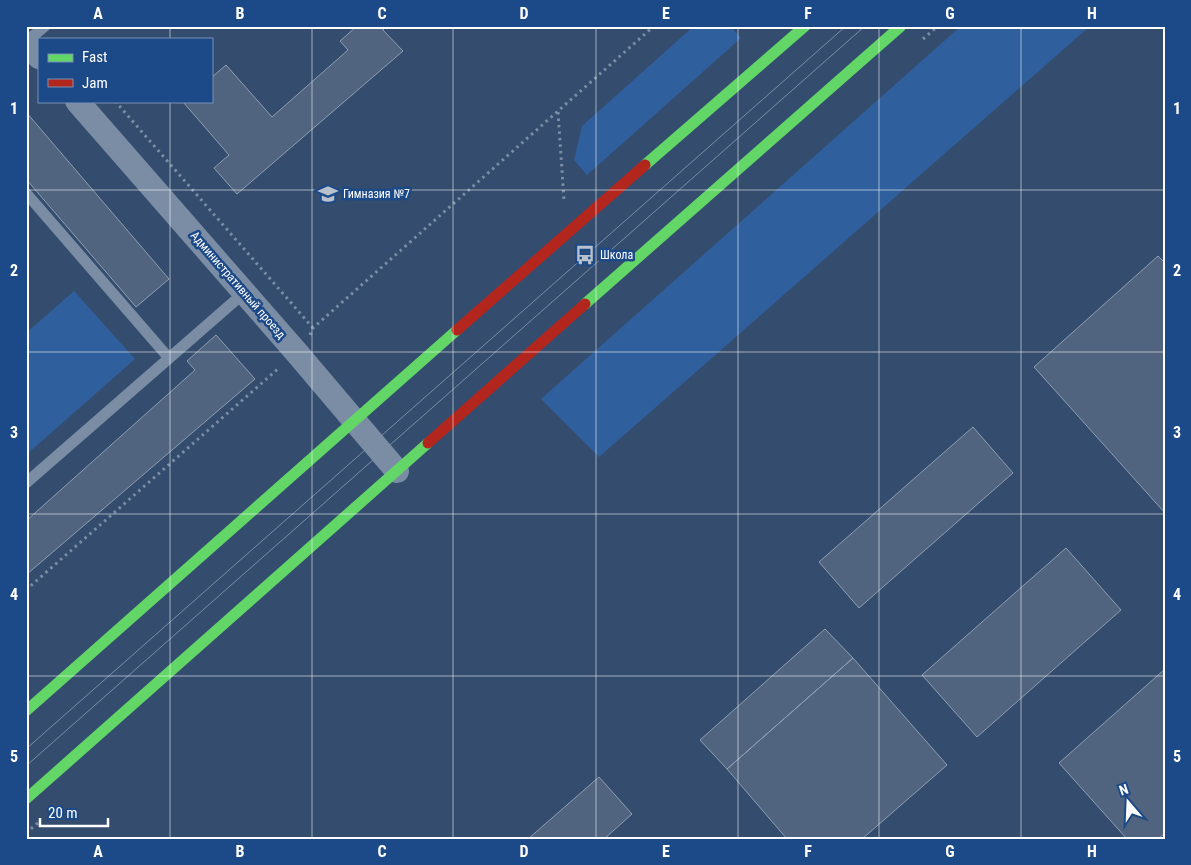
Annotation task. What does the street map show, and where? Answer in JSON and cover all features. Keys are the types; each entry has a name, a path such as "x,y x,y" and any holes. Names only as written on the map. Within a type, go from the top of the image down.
{"highway":[{"path":"26,711 544,253 805,26"},
{"path":"26,799 901,26"}],"street":[{"path":"26,43 38,56"},
{"name":"Административный проезд","path":"78,102 297,352 397,471"}],"lane":[{"path":"26,43 45,26"},
{"path":"26,193 168,357"},
{"path":"26,483 244,292"}],"path":[{"path":"26,590 297,352 308,342 313,328 654,26"},
{"path":"116,102 313,328"},
{"path":"557,207 564,200 558,112"}],"shaded area":[{"path":"694,26 730,26 741,38 587,175 574,160 582,126"},
{"path":"961,26 1090,26 599,457 541,399"},
{"path":"74,291 135,359 26,455 26,333"}],"building":[{"path":"357,26 386,26 383,30 403,51 237,194 214,168 229,155 183,102 212,102 212,77 226,65 272,117 348,50 340,41"},
{"path":"26,112 169,279 136,307 26,179"},
{"path":"1158,256 1165,263 1165,513 1034,367"},
{"path":"216,335 255,379 26,575 26,521 195,370 187,361"},
{"path":"973,427 1013,473 859,608 819,562"},
{"path":"1066,548 1121,610 977,737 922,675"},
{"path":"825,629 853,658 727,769 700,740"},
{"path":"853,658 947,765 862,839 787,839 727,769"},
{"path":"1165,669 1165,833 1158,839 1127,839 1059,763"},
{"path":"599,777 632,814 604,839 528,839"}],"tram line":[{"path":"26,749 846,26"},
{"path":"26,766 865,26"}],"traffic: fast":[{"path":"645,165 805,26"},
{"path":"585,304 901,26"},
{"path":"26,711 457,330"},
{"path":"26,799 428,443"}],"traffic: jam":[{"path":"457,330 645,165"},
{"path":"428,443 585,304"}],"place":[{"name":"Гимназия №7","path":"328,194"},
{"name":"Школа","path":"585,255"}]}
